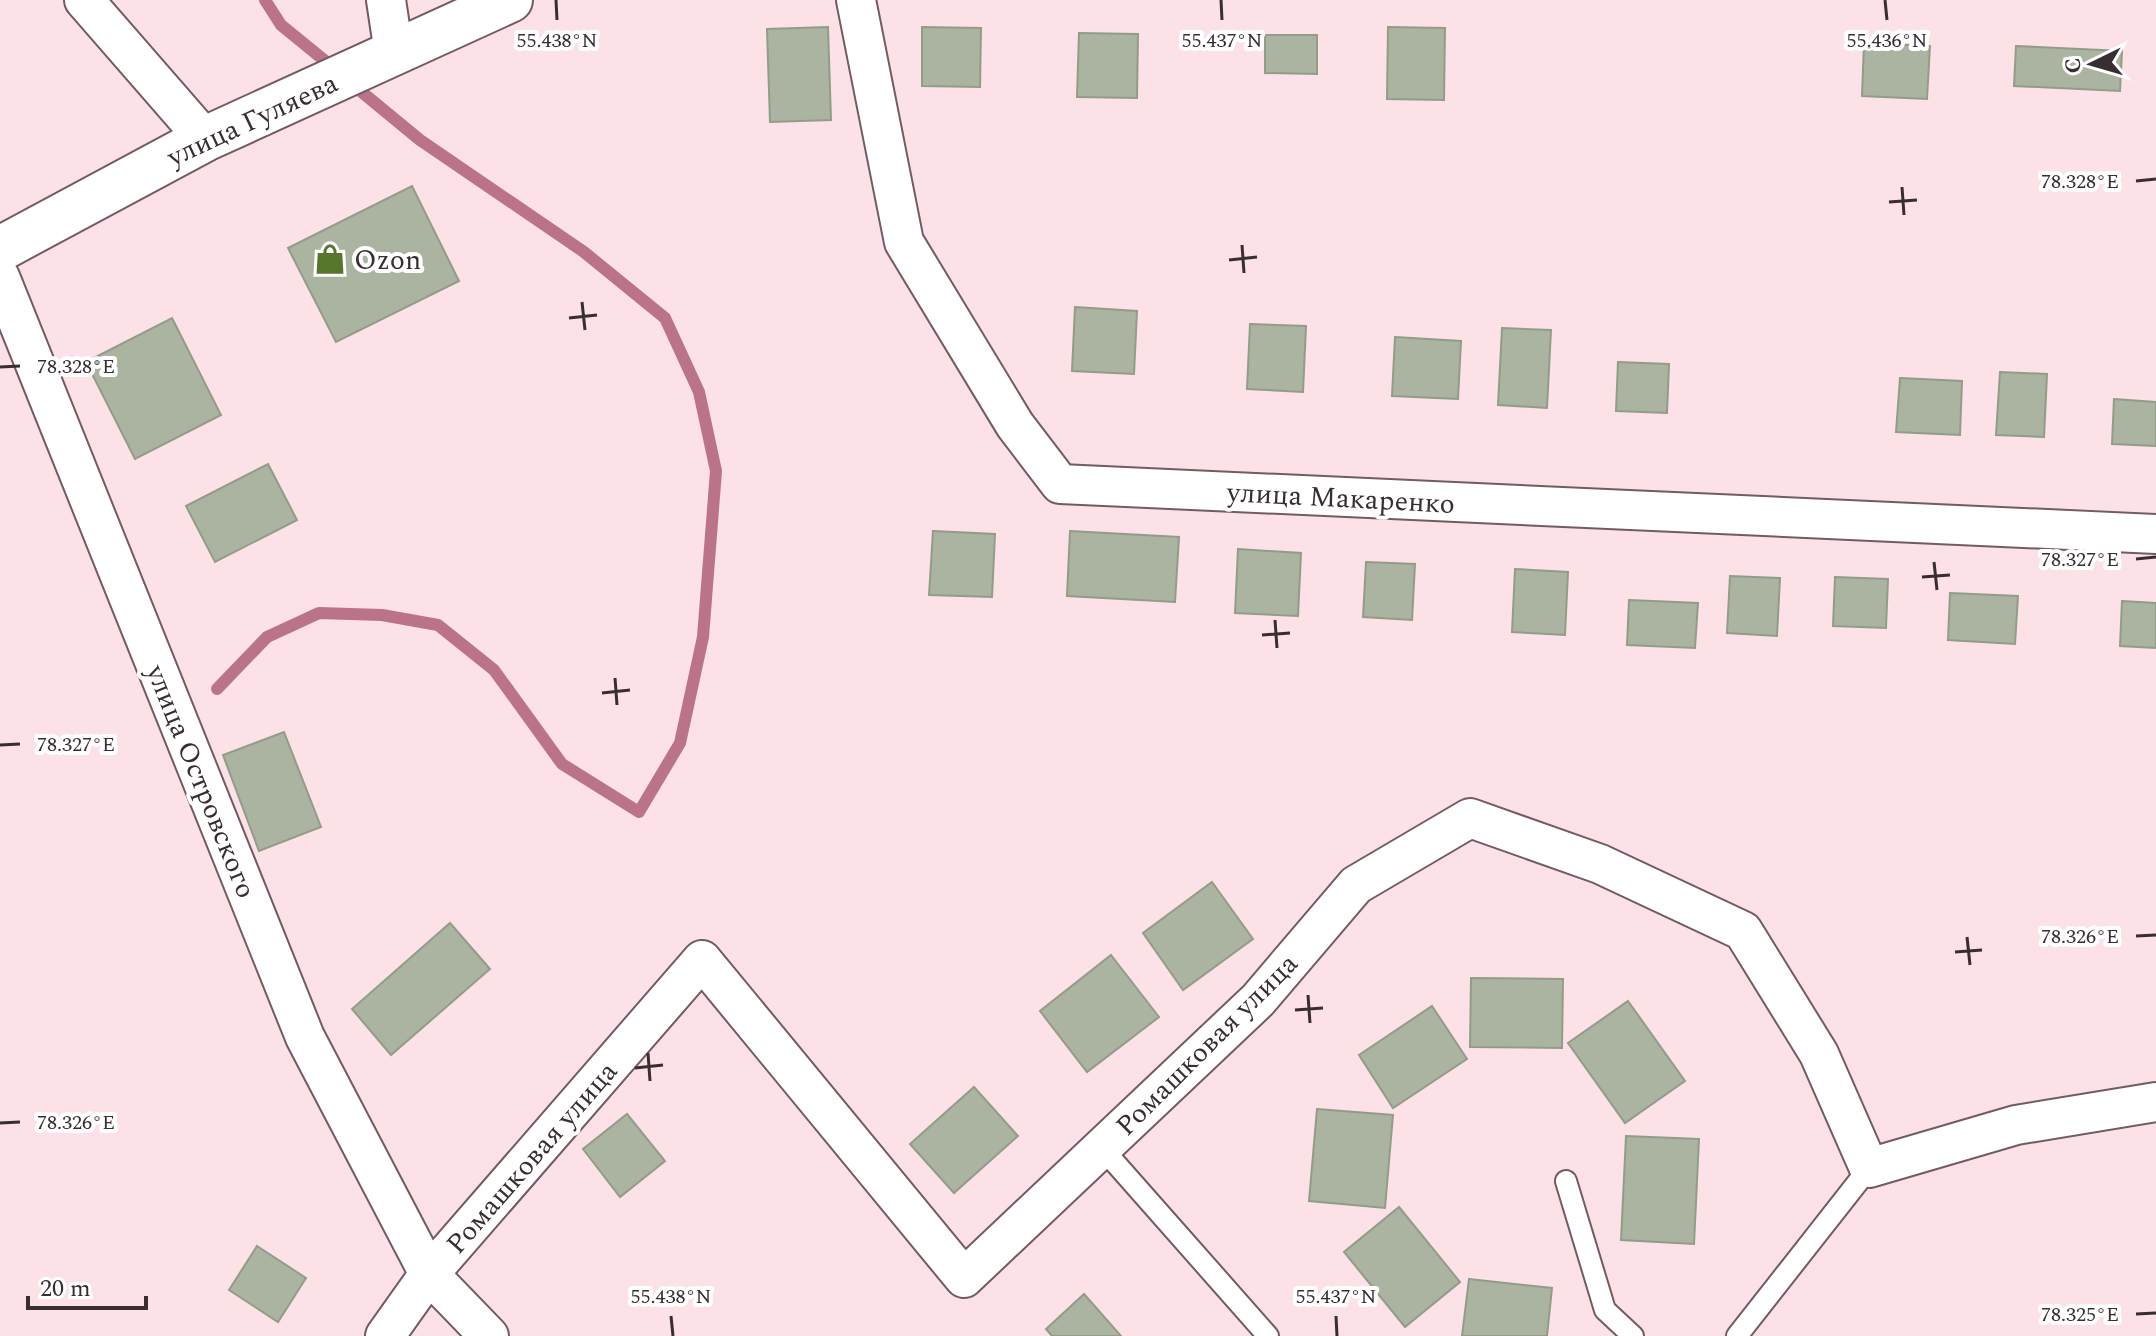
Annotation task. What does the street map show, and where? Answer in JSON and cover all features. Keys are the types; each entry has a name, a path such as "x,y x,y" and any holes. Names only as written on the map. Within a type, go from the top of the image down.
{"main road":[{"name":"улица Гуляева","path":"0,249 205,139 510,0"}],"street":[{"path":"84,0 205,139"},
{"path":"386,0 394,53"},
{"name":"улица Макаренко","path":"856,0 904,242 1015,425 1060,484 2156,534"},
{"name":"улица Островского","path":"0,277 305,1037 429,1274 489,1336"},
{"name":"Ромашковая улица","path":"429,1274 702,960 964,1278 1258,1000 1356,885 1470,818 1600,864 1743,931 1819,1054 1869,1168"},
{"path":"1869,1168 2016,1125 2156,1102"},
{"path":"385,1336 429,1274"}],"lane":[{"path":"1102,1148 1268,1336"},
{"path":"1737,1336 1869,1168"},
{"path":"1566,1181 1605,1310 1633,1336"}],"building":[{"path":"828,27 831,120 770,122 767,29"},
{"path":"922,27 981,28 980,87 922,86"},
{"path":"1388,27 1445,28 1444,100 1387,99"},
{"path":"1079,33 1138,34 1137,98 1077,97"},
{"path":"1265,35 1317,35 1317,74 1265,73"},
{"path":"1864,43 1930,46 1927,99 1862,96"},
{"path":"2016,46 2122,51 2120,91 2014,86"},
{"path":"412,186 459,281 336,342 288,248"},
{"path":"1075,307 1137,311 1134,374 1072,371"},
{"path":"172,318 221,415 135,459 86,362"},
{"path":"1250,324 1306,326 1303,392 1247,389"},
{"path":"1502,328 1551,330 1547,408 1498,405"},
{"path":"1395,337 1461,341 1458,399 1392,396"},
{"path":"1618,362 1669,364 1667,413 1616,411"},
{"path":"2000,372 2047,374 2044,437 1996,435"},
{"path":"1900,378 1962,381 1960,435 1896,432"},
{"path":"2114,399 2156,402 2156,446 2112,444"},
{"path":"268,464 297,520 215,562 186,506"},
{"path":"933,531 995,534 992,597 929,595"},
{"path":"1070,531 1179,537 1175,602 1067,596"},
{"path":"1238,549 1301,553 1298,616 1235,613"},
{"path":"1366,562 1415,564 1412,620 1363,617"},
{"path":"1515,569 1568,572 1565,635 1512,632"},
{"path":"1730,576 1780,578 1777,636 1727,633"},
{"path":"1835,577 1888,579 1886,628 1833,626"},
{"path":"1950,593 2018,596 2015,644 1948,640"},
{"path":"1629,600 1698,603 1695,648 1627,645"},
{"path":"2122,601 2156,603 2156,648 2120,646"},
{"path":"284,732 321,827 259,851 223,755"},
{"path":"1212,882 1253,939 1183,990 1143,933"},
{"path":"450,923 490,969 391,1055 352,1009"},
{"path":"1111,955 1159,1017 1087,1072 1040,1011"},
{"path":"1471,978 1563,979 1562,1048 1470,1047"},
{"path":"1628,1001 1685,1081 1625,1123 1568,1043"},
{"path":"1432,1006 1467,1059 1393,1108 1359,1055"},
{"path":"974,1087 1018,1136 954,1193 910,1144"},
{"path":"1317,1109 1393,1115 1385,1208 1309,1201"},
{"path":"627,1114 665,1161 620,1197 583,1149"},
{"path":"1626,1136 1699,1139 1694,1244 1621,1240"},
{"path":"1399,1207 1460,1282 1405,1327 1344,1252"},
{"path":"257,1246 306,1278 278,1322 229,1290"},
{"path":"1469,1279 1552,1288 1547,1336 1462,1336"},
{"path":"1084,1294 1121,1336 1052,1336 1046,1329"}],"waterway":[{"path":"265,0 281,25 335,69"},
{"path":"217,689 267,637 319,613 382,615 438,625 494,670 562,764 639,812 680,743 703,637 716,471 699,392 665,318 584,252 420,140 352,84"}],"place":[{"name":"Ozon","path":"330,259"}]}
